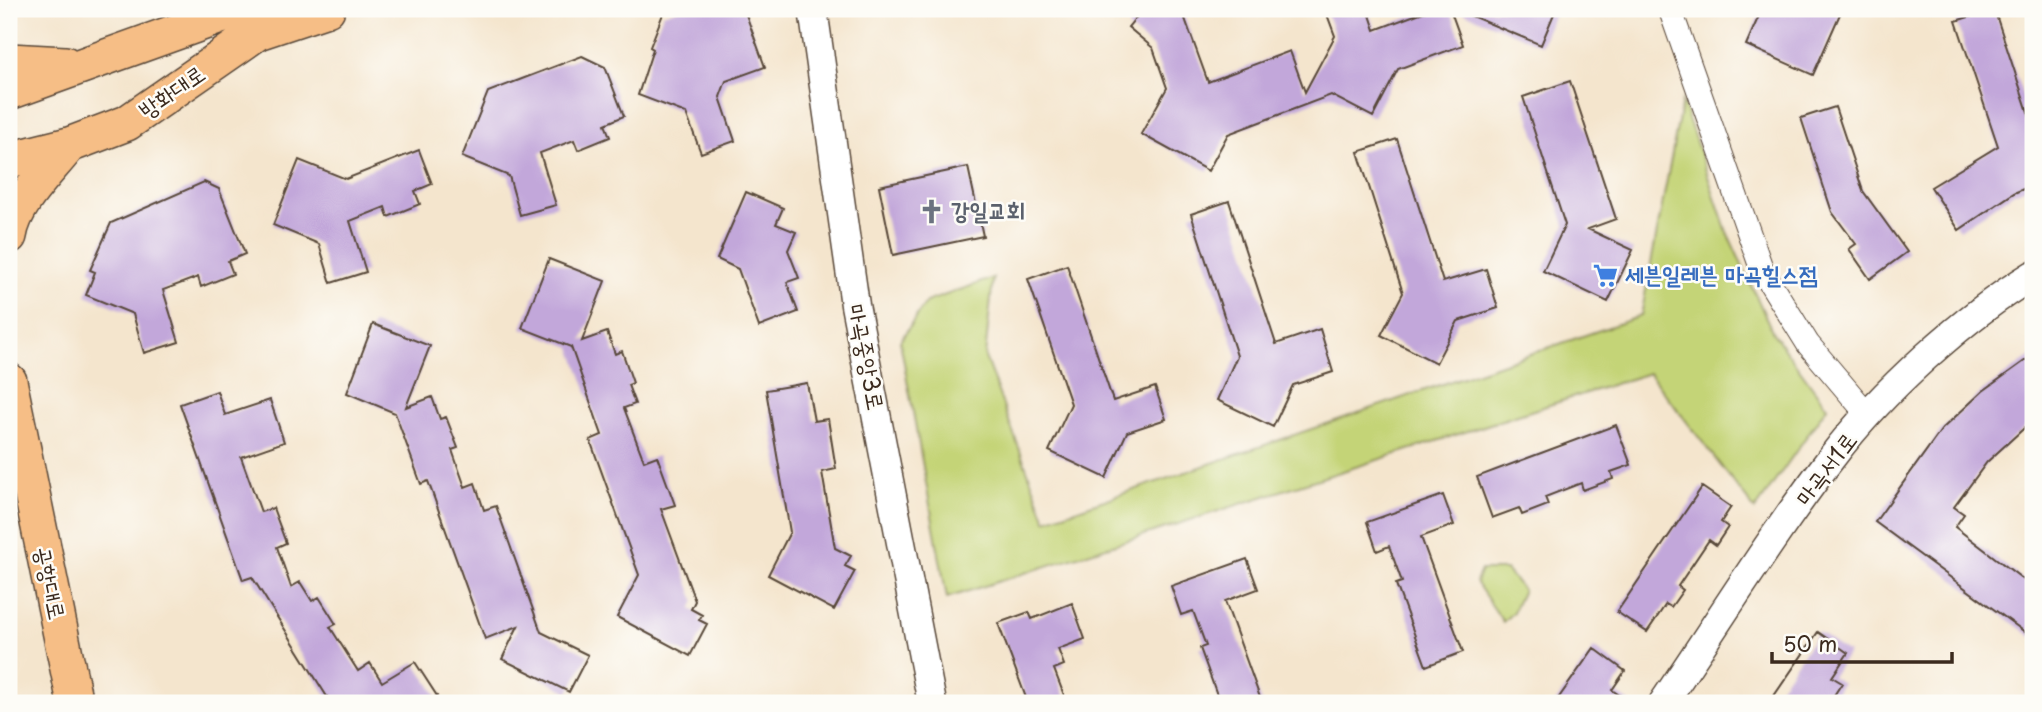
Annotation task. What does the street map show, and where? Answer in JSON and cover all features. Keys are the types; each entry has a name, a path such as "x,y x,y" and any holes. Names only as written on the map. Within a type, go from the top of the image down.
{"main road":[{"name":"방화대로","path":"9,92 240,9"},
{"name":"방화대로","path":"9,160 69,145 127,122 258,32 327,9"},
{"path":"9,61 82,65"},
{"path":"9,236 10,227 26,198 69,145"},
{"name":"공항대로","path":"9,381 75,703"}],"street":[{"name":"마곡중앙3로","path":"813,9 855,305 932,703"},
{"path":"1670,9 1762,270 1808,344 1868,415"},
{"name":"마곡서1로","path":"1663,703 1832,456 1868,415 1923,361 1991,303 2033,275"}],"green space":[{"path":"1682,101 1727,232 1773,333 1827,407 1755,510 1649,373 947,598 900,341 926,302 993,278 985,357 1046,520 1641,316"},
{"path":"1481,570 1506,570 1523,590 1513,612 1503,622 1476,582"}],"building":[{"path":"678,9 744,9 765,67 726,81 720,97 735,141 701,153 686,113 638,95 653,49 650,47 663,14"},
{"path":"1143,9 1174,9 1184,16 1208,82 1290,51 1305,92 1335,36 1325,9 1368,9 1375,30 1431,9 1450,9 1463,45 1398,69 1373,117 1331,95 1228,134 1208,171 1141,134 1167,88 1153,48 1128,27"},
{"path":"1455,9 1556,9 1541,45"},
{"path":"1762,9 1828,9 1840,14 1813,75 1746,45"},
{"path":"1994,9 2033,127 2033,185 2014,193 1959,230 1931,187 1998,146 1956,21"},
{"path":"582,56 605,67 624,116 605,124 610,137 578,150 574,140 540,153 556,205 520,215 509,176 462,157 488,92"},
{"path":"1570,81 1616,219 1588,229 1633,250 1608,302 1543,271 1565,225 1523,97"},
{"path":"1835,107 1863,191 1907,252 1870,279 1849,249 1856,244 1832,212 1801,118"},
{"path":"1397,139 1443,282 1486,269 1498,308 1458,321 1436,363 1381,335 1403,293 1358,152"},
{"path":"419,150 432,184 415,191 420,204 388,217 385,207 350,221 366,272 331,283 319,244 273,225 299,160 346,179"},
{"name":"강일교회","path":"968,167 983,236 893,255 879,186"},
{"path":"204,182 219,189 245,254 228,261 233,274 201,287 198,277 163,290 179,342 144,353 133,314 86,295 95,272 90,270 111,223"},
{"path":"746,192 783,208 776,224 796,232 788,250 799,278 787,282 798,312 759,327 738,269 717,259"},
{"path":"1229,201 1276,344 1320,329 1333,372 1293,385 1273,427 1217,400 1237,356 1191,214"},
{"path":"549,259 605,281 582,341 607,332 615,354 622,351 633,383 628,385 635,404 624,408 644,461 657,456 675,505 661,509 695,601 691,609 702,615 699,620 707,624 690,656 617,617 639,575 590,440 602,435 571,347 522,328"},
{"path":"1067,265 1113,401 1155,387 1166,419 1127,432 1106,478 1049,451 1071,404 1028,279"},
{"path":"373,324 430,346 406,407 432,397 440,419 446,417 458,448 452,450 465,487 475,483 484,510 496,506 541,632 588,655 569,692 502,659 518,626 485,639 428,481 421,484 395,413 347,393"},
{"path":"2033,355 2033,420 1987,462 1954,507 1964,514 1955,527 2033,587 2033,638 1875,522 1942,429 1983,391"},
{"path":"807,383 814,421 828,419 836,469 822,472 835,548 851,556 845,566 855,571 834,610 768,575 790,532 766,390"},
{"path":"217,391 225,415 270,400 284,442 241,457 261,512 273,508 286,543 277,547 291,587 300,582 312,601 319,597 336,624 330,627 358,671 370,663 382,682 415,662 437,696 426,703 331,703 252,577 243,580 180,404"},
{"path":"1616,425 1631,465 1611,472 1613,479 1583,490 1581,483 1545,497 1548,505 1522,515 1519,508 1492,518 1477,477"},
{"path":"1702,487 1731,507 1721,522 1728,527 1716,545 1709,540 1678,586 1683,590 1671,607 1666,604 1647,632 1617,612"},
{"path":"1443,495 1454,525 1421,537 1463,652 1426,666 1396,584 1402,582 1389,546 1377,551 1367,522"},
{"path":"1247,559 1258,589 1225,601 1262,703 1220,703 1200,648 1206,646 1193,611 1181,615 1171,586"},
{"path":"1072,603 1085,639 1058,649 1064,665 1054,669 1067,703 1028,703 998,623 1029,612 1032,619"},
{"path":"1818,632 1848,653 1832,677 1842,683 1829,703 1769,703"},
{"path":"1594,648 1625,671 1612,690 1631,703 1555,703"}],"place":[{"name":"강일교회","path":"931,211"},
{"name":"세븐일레븐 마곡힐스점","path":"1605,275"}]}
